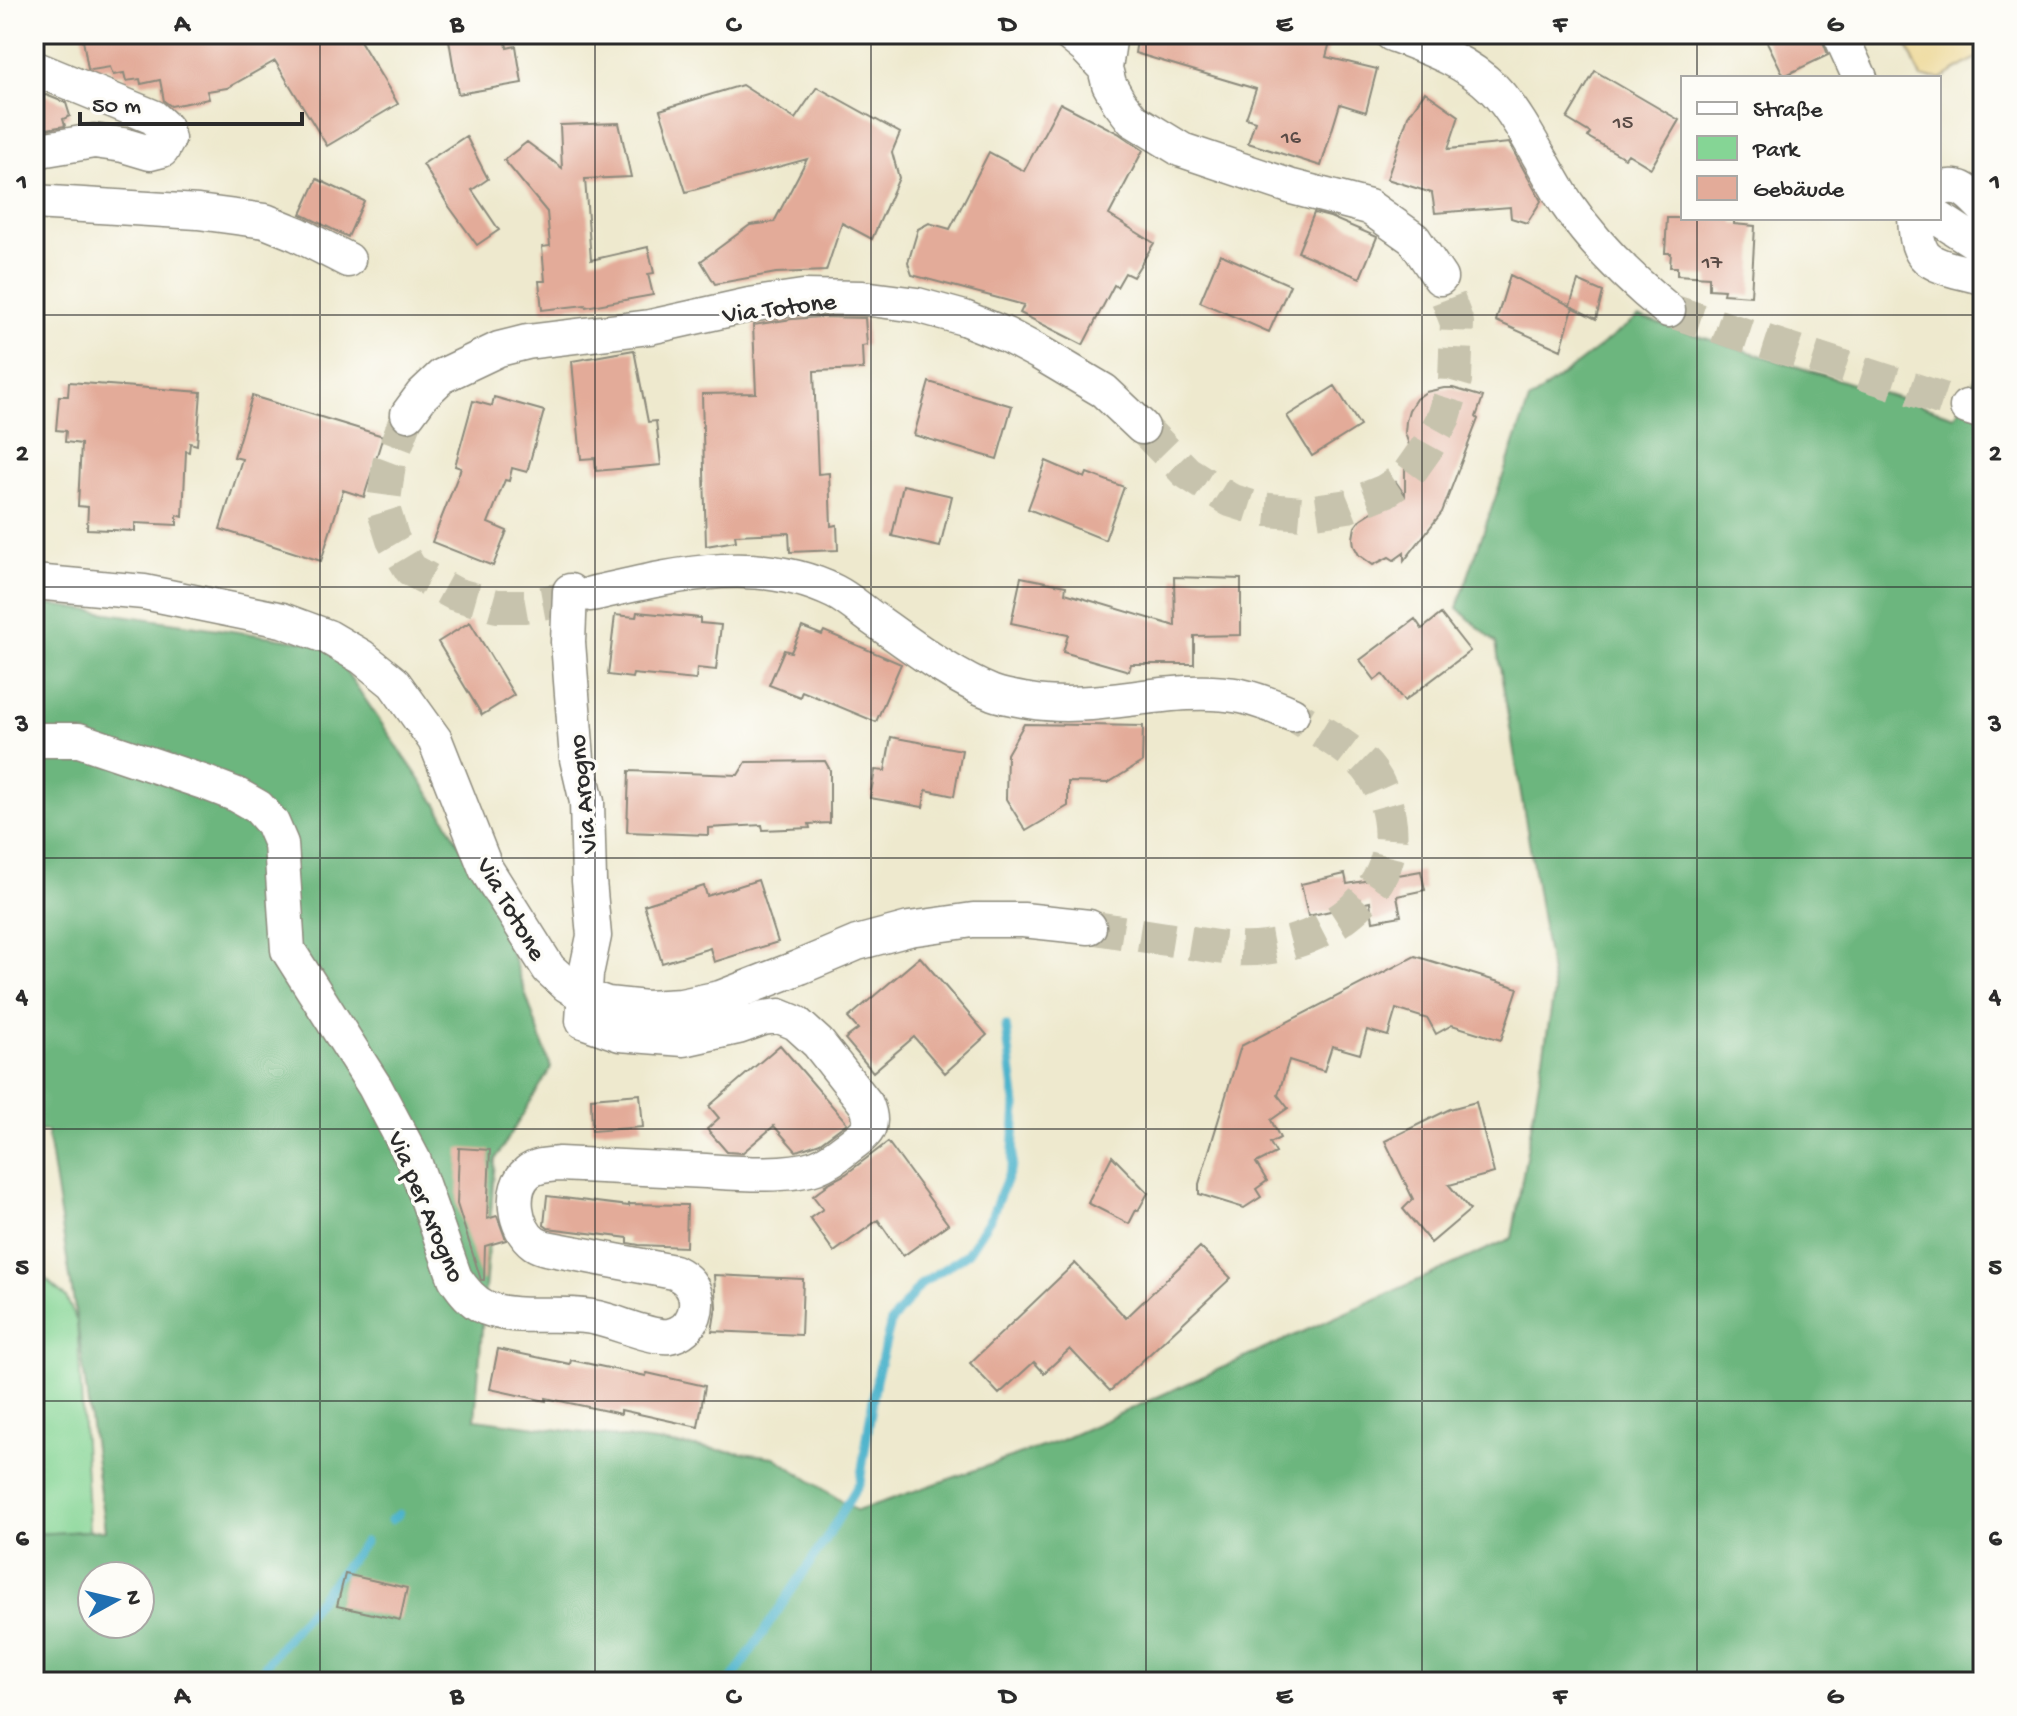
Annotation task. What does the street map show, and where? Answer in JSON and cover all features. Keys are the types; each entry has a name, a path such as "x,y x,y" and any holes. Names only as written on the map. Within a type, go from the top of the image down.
{"street":[{"path":"1069,34 1105,68"},
{"path":"1110,34 1105,68 1109,84 1133,120 1182,150 1292,187 1369,207 1414,239 1440,278"},
{"path":"1392,34 1435,50 1467,67 1495,90 1515,117 1568,205 1598,244 1643,290 1668,310"},
{"path":"1840,34 1859,76"},
{"path":"34,68 153,117 165,128 168,139 162,150 150,153 94,141 34,151"},
{"path":"1941,188 1951,185 1962,188 1983,207"},
{"path":"34,202 198,212 265,221 348,260"},
{"path":"1915,220 1917,241 1923,255 1936,264 1983,277"},
{"path":"1941,220 1983,247"},
{"name":"Via Totone","path":"408,414 442,376 499,349 527,342 650,327 749,305 803,297 863,298 917,305 964,318 1006,335 1104,391 1142,427"},
{"name":"Via Arogno","path":"585,996 594,936 587,802 577,759 568,642 580,593 699,572 767,571 800,578 836,593 925,654 994,694 1033,702 1086,704 1195,693 1239,696 1269,703 1292,714"},
{"name":"Via Totone","path":"34,582 144,592 282,620 328,637 362,657 394,683 435,740 486,869 549,969 585,996 607,1004 646,1008 681,1006 720,998 857,943 909,929 973,920 1023,920 1089,927"},
{"name":"Via per Arogno","path":"34,740 79,740 206,783 258,807 272,823 281,844 288,950 375,1087 414,1161 455,1278 464,1292 486,1308 501,1312 593,1317 655,1335 670,1336 691,1322 696,1311 696,1297 684,1278 674,1272 535,1245 521,1227 517,1216 517,1198 523,1177 540,1166 559,1164 733,1172 789,1172 813,1168 829,1162 864,1135 870,1126 870,1114 866,1104 818,1043 796,1023 779,1016 763,1018 684,1039 620,1034 583,1021 585,996"}],"green space":[{"path":"1638,317 1955,416 1983,364 1983,1682 34,1682 34,1534 105,1530 47,1131 34,1131 34,436 39,603 328,645 438,806 498,914 551,1068 495,1160 475,1419 774,1457 857,1511 1059,1441 1512,1238 1554,993 1496,643 1457,608 1529,401"},
{"path":"34,1275 43,1277 66,1297 77,1322 89,1531 34,1534"}],"sand":[{"path":"1902,34 1983,34 1983,54 1941,79 1941,76 1920,76"}],"building":[{"path":"82,34 356,34 398,104 327,146 275,61 227,88 207,91 209,99 171,106 164,101 160,80 141,84 140,79 126,81 124,73 113,75 110,67 88,69"},
{"path":"448,34 505,34 507,48 516,46 522,83 458,94"},
{"path":"1138,34 1290,34 1330,42 1326,57 1377,69 1366,112 1340,104 1321,166 1248,143 1255,121 1246,118 1256,89 1135,53"},
{"path":"1763,34 1820,34 1828,55 1784,76"},
{"path":"1595,71 1679,120 1651,168 1628,154 1625,158 1588,137 1590,133 1567,119"},
{"path":"742,85 795,119 817,87 900,133 892,152 899,178 872,239 842,223 826,271 776,273 715,284 701,261 750,225 774,222 807,159 686,192 660,110"},
{"path":"1425,92 1459,116 1448,149 1509,143 1541,201 1527,223 1511,218 1510,207 1435,213 1432,193 1387,179 1408,116"},
{"path":"46,95 66,103 70,116 63,119 65,126 34,131 34,99"},
{"path":"1060,103 1118,133 1143,150 1109,215 1154,243 1133,277 1125,273 1117,287 1114,285 1083,345 1020,313 1024,305 912,275 908,263 918,229 929,223 950,229 989,152 1024,171"},
{"path":"619,123 631,177 585,179 591,260 648,247 654,273 648,274 653,295 586,307 542,310 539,281 545,281 542,247 550,246 547,212 504,160 527,142 562,168 560,125"},
{"path":"466,136 488,179 472,190 499,230 477,245 423,164"},
{"path":"317,179 364,201 348,237 301,214"},
{"path":"1314,213 1377,237 1360,278 1298,252"},
{"path":"1667,218 1734,220 1734,224 1755,226 1751,296 1723,294 1724,290 1709,289 1709,277 1677,275 1677,267 1670,267 1671,253 1665,253"},
{"path":"1220,254 1290,285 1269,332 1200,302"},
{"path":"1510,275 1573,307 1561,350 1496,321"},
{"path":"1578,281 1603,292 1596,319 1570,306"},
{"path":"819,317 865,318 867,345 862,346 863,369 814,371 818,474 829,473 831,526 837,525 838,550 790,552 789,533 735,535 736,541 706,546 702,394 756,393 753,325"},
{"path":"634,350 648,422 656,421 661,465 596,471 595,458 581,459 572,361"},
{"path":"69,382 201,392 197,445 190,443 189,452 186,451 183,517 177,515 177,525 135,523 135,531 87,529 88,507 78,506 81,444 65,442 66,431 56,430 59,396 68,396"},
{"path":"929,382 1012,406 997,459 914,435"},
{"path":"1335,386 1360,426 1312,456 1287,416"},
{"path":"1444,388 1483,397 1478,419 1442,512 1404,561 1404,553 1394,560 1389,557 1373,565 1359,555 1354,546 1355,527 1386,499 1396,482 1405,495 1405,461 1410,448 1405,433 1409,410 1416,399 1426,392"},
{"path":"252,396 383,436 364,497 343,490 321,561 220,529 242,459 234,457"},
{"path":"494,397 544,411 527,472 512,468 509,481 505,480 488,523 507,531 493,566 432,542 461,468 455,466 473,401 492,406"},
{"path":"1046,461 1085,478 1087,473 1124,487 1105,540 1028,509"},
{"path":"903,485 952,496 940,547 892,536"},
{"path":"1021,577 1066,586 1065,593 1175,626 1174,577 1241,579 1241,635 1194,636 1194,664 1131,664 1129,671 1063,652 1068,635 1011,623"},
{"path":"637,612 700,618 700,623 721,625 716,670 697,668 696,680 633,674 632,678 608,675 615,615 636,617"},
{"path":"1441,614 1470,651 1404,701 1383,674 1375,680 1360,660 1415,619 1422,629"},
{"path":"470,622 514,695 482,715 438,642"},
{"path":"802,627 822,635 824,631 901,664 876,722 802,691 800,697 769,685 784,650 791,652"},
{"path":"1024,724 1143,726 1142,762 1108,783 1068,782 1068,806 1026,831 1006,799 1007,754"},
{"path":"891,737 962,750 954,796 926,790 923,807 870,798 875,770 885,771"},
{"path":"825,761 830,770 830,823 809,824 810,828 763,830 762,825 708,828 708,835 627,832 629,771 738,775 746,762"},
{"path":"1421,871 1425,890 1397,896 1401,916 1373,921 1370,902 1308,916 1301,884 1345,874 1347,884"},
{"path":"758,880 778,942 714,962 710,948 662,963 644,905 704,886 707,896"},
{"path":"1415,956 1518,988 1501,1040 1452,1025 1436,1034 1428,1019 1396,1009 1388,1036 1367,1030 1360,1054 1332,1046 1324,1071 1289,1060 1278,1095 1288,1108 1271,1120 1280,1138 1270,1143 1276,1153 1256,1163 1267,1181 1256,1189 1261,1197 1244,1208 1199,1194 1199,1184 1241,1046"},
{"path":"920,957 987,1035 945,1073 914,1037 873,1072 845,1039 858,1029 848,1018"},
{"path":"780,1045 847,1123 820,1143 796,1151 774,1126 742,1153 727,1152 707,1129 719,1118 709,1106"},
{"path":"640,1094 643,1127 592,1131 591,1098"},
{"path":"1476,1102 1494,1173 1449,1185 1470,1210 1431,1243 1403,1209 1413,1199 1385,1141 1450,1109"},
{"path":"888,1142 948,1224 903,1256 878,1220 834,1252 810,1218 823,1209 813,1196"},
{"path":"459,1148 490,1150 487,1219 497,1216 506,1240 485,1246 484,1280 481,1280 457,1204"},
{"path":"1112,1156 1148,1193 1129,1224 1088,1203"},
{"path":"547,1196 629,1206 687,1205 686,1247 639,1245 628,1243 628,1238 548,1228 544,1225"},
{"path":"1200,1247 1231,1278 1110,1391 1070,1349 1044,1373 1034,1362 999,1394 970,1363 1075,1263 1126,1318"},
{"path":"714,1275 803,1279 801,1335 712,1331 716,1307"},
{"path":"498,1349 570,1364 571,1360 646,1376 647,1373 705,1386 698,1427 621,1410 621,1414 490,1389"},
{"path":"345,1574 407,1588 400,1620 337,1606"}],"waterway":[{"path":"730,1682 826,1539 860,1482 876,1380 891,1322 922,1283 967,1254 991,1217 1012,1166 1016,1106 1006,1026"},
{"path":"391,1520 399,1514"},
{"path":"252,1682 365,1542"}],"tunnel":[{"path":"1142,427 1186,472 1230,500 1258,509 1301,513 1348,506 1385,491 1406,477 1428,446 1444,417 1455,380 1457,323 1440,278"},
{"path":"1668,310 1967,407"},
{"path":"408,414 389,464 383,508 393,540 411,570 455,594 497,606 524,606 591,594"},
{"path":"1089,927 1215,947 1255,949 1289,943 1313,934 1356,907 1384,867 1390,843 1385,799 1375,777 1356,756 1292,714"}]}
